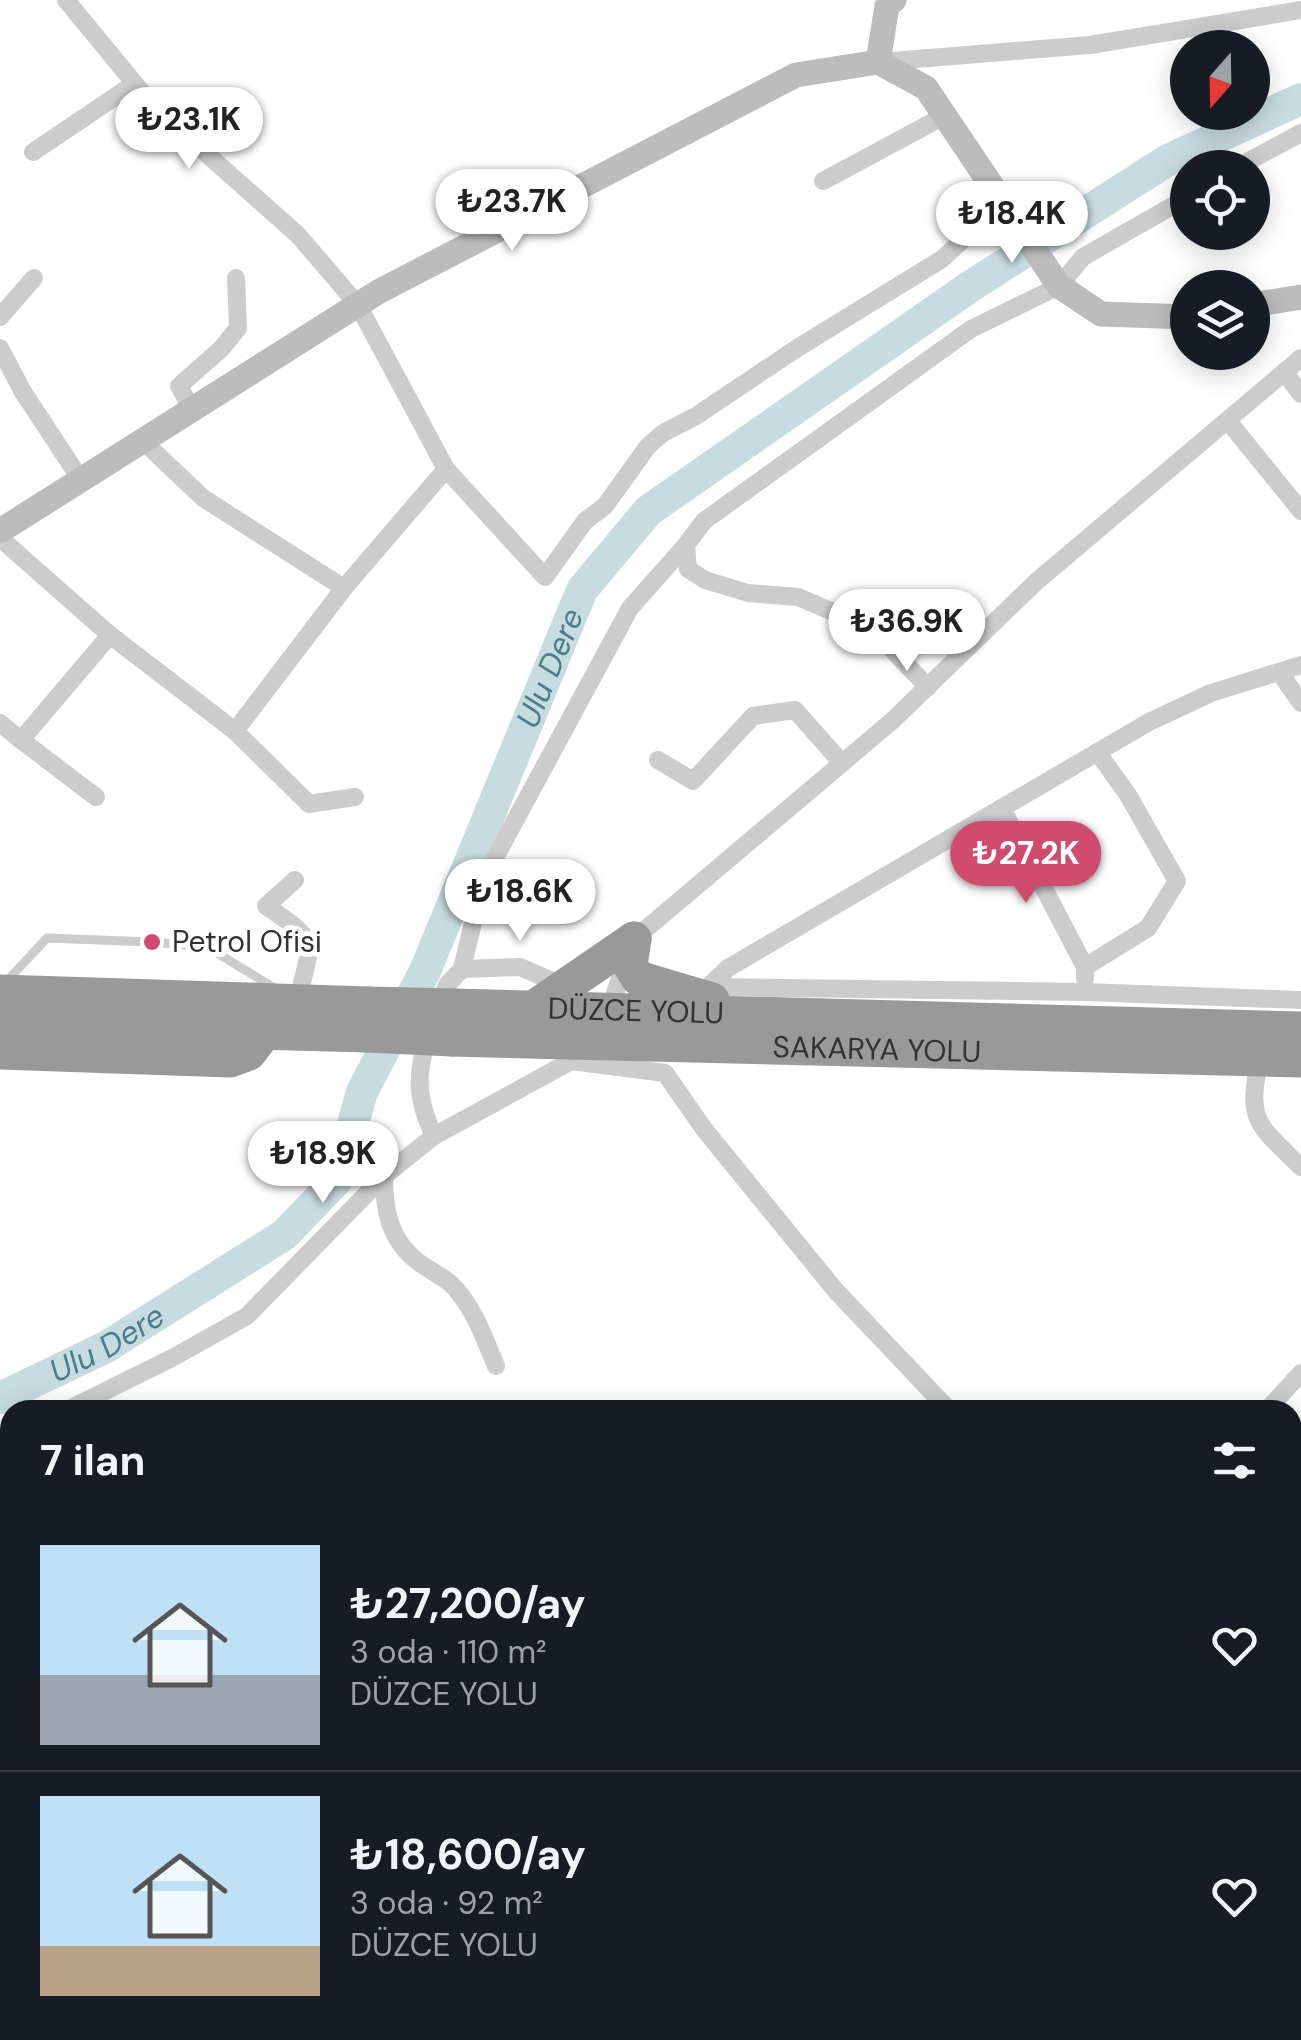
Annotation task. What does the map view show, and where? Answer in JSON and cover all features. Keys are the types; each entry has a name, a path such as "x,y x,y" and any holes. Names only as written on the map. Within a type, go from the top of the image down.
{"highway":[{"path":"532,1009 634,939"},
{"path":"634,939 630,965 638,978 692,998"},
{"path":"0,990 297,1002 368,1020"},
{"name":"DÜZCE YOLU","path":"453,1023 532,1009 605,1027 692,998 764,1016 1301,1030"},
{"path":"0,1025 265,1032 368,1020 453,1023"},
{"name":"SAKARYA YOLU","path":"453,1023 1301,1060"},
{"path":"0,1052 230,1060 250,1053 265,1032"}],"main road":[{"path":"878,62 884,2"},
{"path":"0,534 358,305 796,75 878,62 926,88 1060,286 1100,314 1170,316"},
{"path":"1270,303 1301,297"}],"street":[{"path":"66,0 154,107 298,236 358,305 446,469 545,577 585,520 605,506 648,446 662,433 696,416 798,347 942,259 1002,204"},
{"path":"878,62 1090,45 1301,10"},
{"path":"33,152 134,84"},
{"path":"823,181 944,116"},
{"path":"1269,150 1301,133"},
{"path":"434,1136 424,1115 417,1071 447,984 462,969 483,880 630,608 704,521 970,329 1060,286 1082,257 1170,206"},
{"path":"0,318 34,278"},
{"path":"192,410 179,386 221,349 238,328 236,278"},
{"path":"0,348 23,392 81,480"},
{"path":"87,1400 247,1316 384,1176 434,1136 571,1062 605,1027 634,939 842,763 1036,581 1301,358"},
{"path":"1284,372 1301,394"},
{"path":"1228,421 1301,511"},
{"path":"143,441 203,498 344,588"},
{"path":"236,732 344,588 446,469"},
{"path":"0,534 110,635 236,732 309,804 355,797"},
{"path":"686,545 688,568 704,580 748,593 798,596 826,612 871,628 928,686"},
{"path":"20,740 110,635"},
{"path":"692,998 728,968 1149,722 1212,693 1301,666"},
{"path":"1280,673 1301,703"},
{"path":"658,760 694,781 753,716 795,710 842,763"},
{"path":"0,723 96,797"},
{"path":"1085,968 1148,928 1176,881 1128,795 1098,753"},
{"path":"1003,810 1085,968 1086,992"},
{"path":"295,880 266,906 304,932 310,948 297,1002"},
{"path":"462,969 520,968 564,987"},
{"path":"692,998 1086,992 1301,1000"},
{"path":"1260,1059 1252,1094 1258,1122 1301,1167"},
{"path":"571,1062 665,1073 704,1129 836,1291 940,1400"},
{"path":"384,1176 384,1208 393,1233 413,1258 451,1284 477,1319 496,1366"},
{"path":"1276,1400 1301,1372"}],"lane":[{"path":"0,990 47,938 152,942 207,947 297,1002"}],"waterway":[{"name":"Ulu Dere","path":"0,1398 106,1347 284,1235 337,1180 362,1092 425,971 582,590 648,511 971,286 1168,160 1301,99"}],"place":[{"name":"Petrol Ofisi","path":"152,942"}]}
